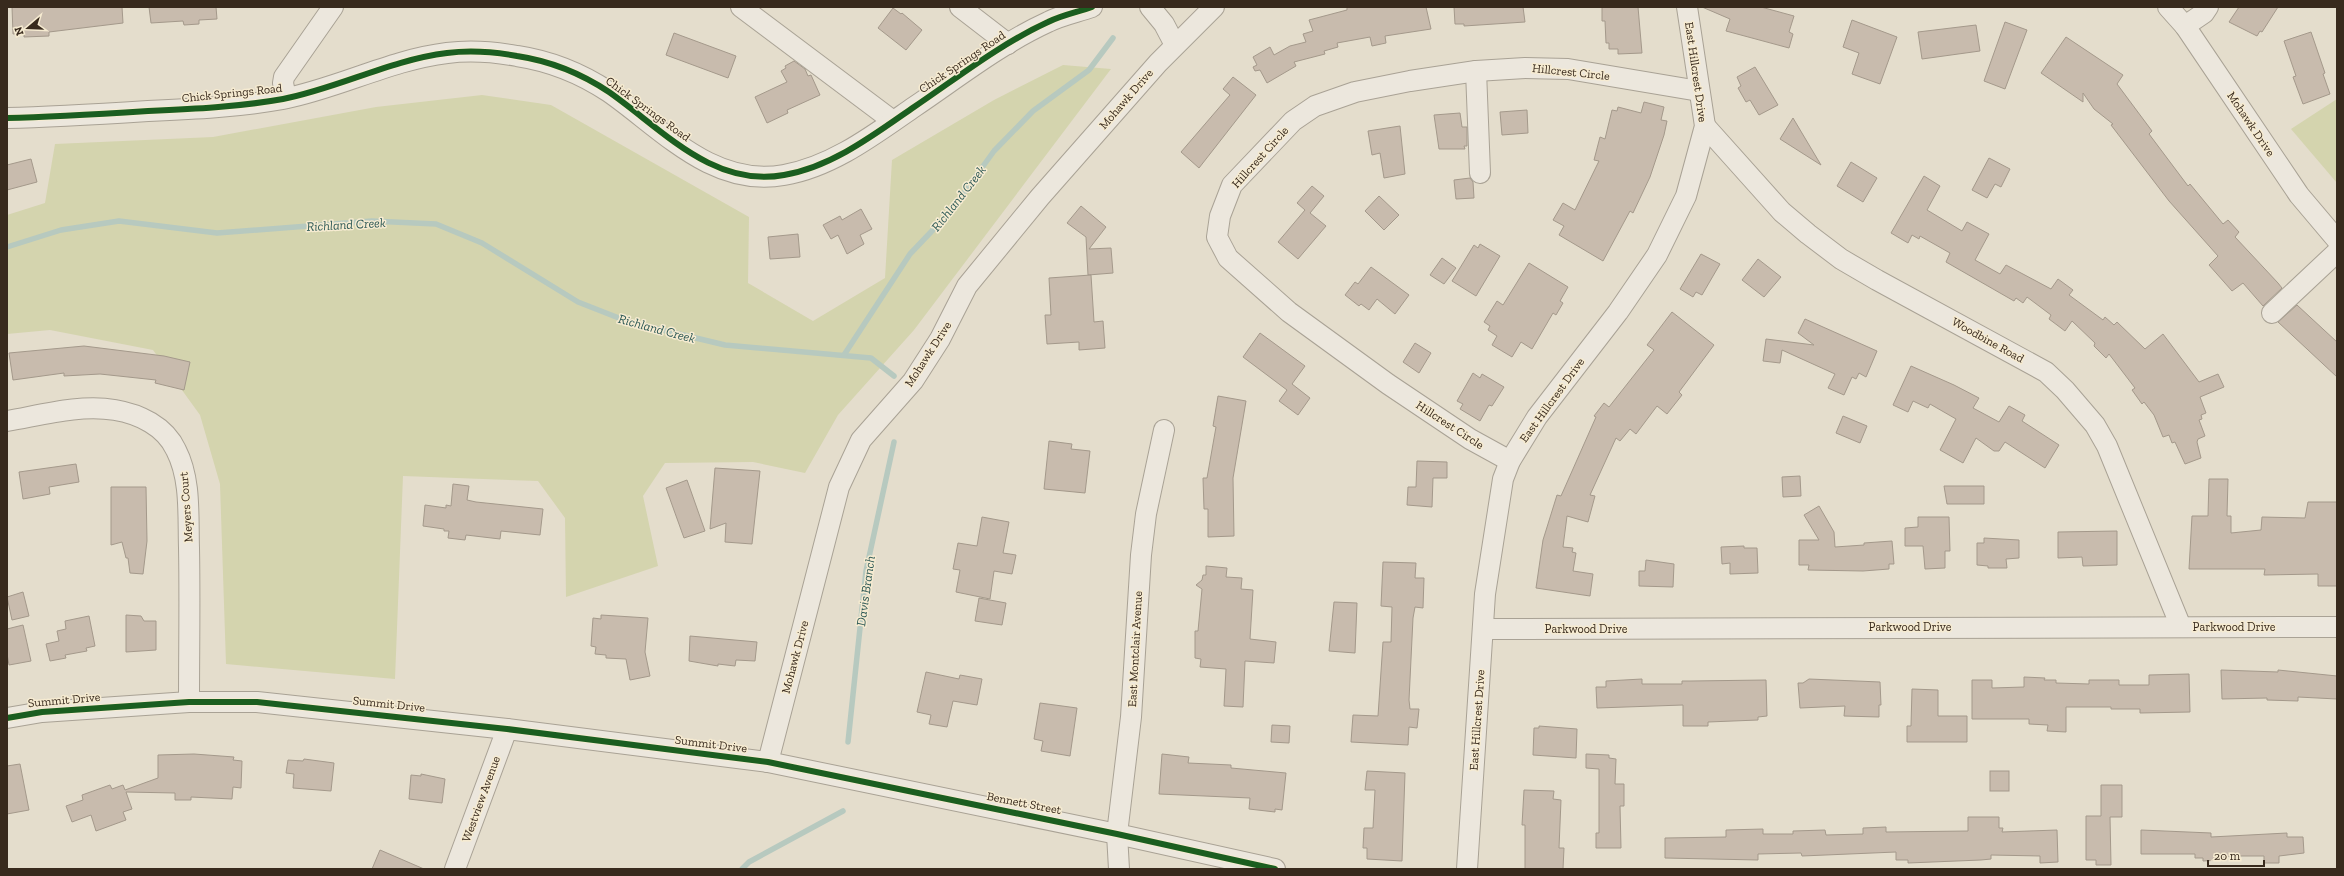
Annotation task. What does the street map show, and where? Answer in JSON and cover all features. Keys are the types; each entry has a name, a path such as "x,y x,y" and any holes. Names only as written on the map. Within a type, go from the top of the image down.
{"street":[{"path":"286,98 283,84 284,77 333,7"},
{"path":"741,7 893,122"},
{"path":"960,7 1008,44"},
{"path":"1050,14 1092,7"},
{"path":"1150,7 1164,24 1175,45"},
{"name":"Mohawk Drive","path":"768,762 839,487 862,440 913,381 940,340 968,286 1044,192 1175,45 1214,7"},
{"name":"East Hillcrest Drive","path":"1467,869 1483,629 1494,537 1503,479 1510,462 1537,417 1618,312 1657,256 1686,196 1705,126 1687,7"},
{"name":"Mohawk Drive","path":"2168,7 2185,26 2299,195 2337,240"},
{"path":"2185,26 2204,13 2208,7"},
{"name":"Chick Springs Road","path":"7,118 200,109 286,98 398,64 446,53 481,52 516,55 542,60 575,73 610,93 693,155 719,168 751,176 783,176 814,167 862,142 1050,14"},
{"name":"Hillcrest Circle","path":"1510,462 1470,439 1388,384 1289,312 1228,258 1217,238 1220,216 1232,186 1293,121 1315,106 1355,92 1410,81 1476,71 1524,68 1568,69 1699,91"},
{"path":"1476,71 1480,174"},
{"name":"Woodbine Road","path":"1705,126 1782,212 1841,259 2046,372 2066,390 2095,425 2107,446 2181,627"},
{"path":"2272,313 2337,252"},
{"name":"Meyers Court","path":"7,421 91,408 115,410 135,416 154,425 164,433 176,448 184,470 188,508 189,702"},
{"name":"East Montclair Avenue","path":"1119,869 1117,834 1131,717 1144,535 1156,462 1164,430"},
{"name":"Parkwood Drive","path":"1483,629 2337,627"},
{"name":"Summit Drive","path":"7,718 42,712 189,702 257,702 507,728 768,762"},
{"name":"Westview Avenue","path":"455,869 507,728"},
{"name":"Bennett Street","path":"768,762 1117,834 1275,869"}],"green space":[{"path":"1063,65 1111,69 914,330 838,415 805,473 753,462 665,463 643,496 658,566 566,597 565,518 538,481 403,476 395,679 226,664 220,484 200,415 153,350 50,330 7,334 7,215 45,203 55,144 213,137 376,107 482,95 551,105 749,217 748,283 813,321 885,278 892,160 994,100"},
{"path":"2337,99 2337,183 2291,129"}],"building":[{"path":"12,7 122,7 123,23 49,32 49,36 24,37 24,33 13,34"},
{"path":"149,7 216,7 217,19 199,20 199,24 184,25 183,21 151,23"},
{"path":"1347,7 1426,7 1431,29 1385,36 1386,43 1372,46 1370,37 1337,43 1338,47 1324,51 1325,54 1294,62 1296,66 1267,83 1260,70 1255,71 1253,67 1257,65 1253,57 1270,47 1274,55 1290,46 1306,42 1303,34 1313,31 1309,20 1347,10"},
{"path":"1454,7 1523,7 1525,22 1464,26 1464,24 1455,24"},
{"path":"1602,7 1638,7 1642,53 1618,54 1618,49 1609,49 1609,43 1606,43 1605,21 1602,21"},
{"path":"1702,7 1761,7 1794,16 1789,32 1793,34 1789,48 1726,31 1730,19"},
{"path":"2239,7 2278,7 2262,32 2260,31 2257,36 2229,22"},
{"path":"893,8 901,14 902,13 922,30 906,50 878,28"},
{"path":"1852,20 1897,37 1880,84 1852,74 1859,53 1843,47"},
{"path":"2005,22 2027,30 2005,89 1984,81"},
{"path":"1976,25 1980,51 1922,59 1918,32"},
{"path":"2311,32 2325,73 2323,74 2330,94 2303,104 2293,77 2296,76 2284,41"},
{"path":"674,33 736,56 728,78 666,55"},
{"path":"2066,37 2123,75 2117,84 2152,131 2149,134 2188,186 2190,184 2223,224 2228,220 2239,232 2235,237 2282,288 2263,306 2243,283 2232,291 2209,265 2218,256 2169,201 2111,125 2113,124 2094,109 2083,93 2083,102 2041,73"},
{"path":"794,61 805,69 808,76 811,75 820,95 787,110 788,113 767,123 755,97 787,82 781,71 786,68 785,66"},
{"path":"1755,67 1778,105 1759,115 1750,100 1746,102 1738,88 1741,86 1737,77"},
{"path":"1233,77 1256,95 1199,168 1181,152 1230,95 1223,89"},
{"path":"1644,102 1664,107 1661,120 1667,121 1664,135 1650,177 1633,213 1630,211 1603,261 1559,235 1564,226 1553,220 1563,203 1575,210 1599,161 1594,160 1600,137 1605,139 1612,110 1617,111 1618,107 1641,113"},
{"path":"1527,110 1528,133 1502,135 1500,112"},
{"path":"1460,113 1462,127 1467,127 1467,146 1464,146 1465,149 1439,149 1434,115"},
{"path":"1793,118 1821,165 1780,139"},
{"path":"1400,126 1405,174 1384,178 1380,153 1372,155 1368,131"},
{"path":"1989,158 2010,169 2001,187 1995,184 1987,198 1972,190"},
{"path":"31,159 37,182 7,190 7,165"},
{"path":"1851,162 1877,178 1863,202 1837,186"},
{"path":"1924,176 1940,186 1927,210 1962,231 1967,222 1989,234 1975,260 2000,274 2006,265 2051,289 2058,279 2073,290 2069,295 2103,320 2105,317 2114,325 2117,322 2145,349 2163,334 2199,382 2218,374 2224,387 2200,397 2206,413 2201,415 2202,419 2199,420 2205,436 2198,439 2197,442 2201,458 2185,464 2175,442 2172,443 2169,435 2163,437 2154,415 2144,402 2142,404 2132,390 2135,388 2109,354 2106,358 2094,346 2095,343 2072,321 2065,331 2049,319 2051,315 2027,297 2023,303 2016,298 2014,301 1946,262 1950,253 1920,236 1919,239 1912,235 1908,243 1891,233"},
{"path":"1470,178 1473,182 1474,198 1456,199 1454,180"},
{"path":"1312,186 1324,196 1310,213 1326,226 1298,259 1278,242 1305,210 1297,203"},
{"path":"1379,196 1399,215 1384,230 1365,211"},
{"path":"1081,206 1106,227 1089,249 1111,248 1113,273 1088,275 1086,237 1067,223"},
{"path":"861,209 872,229 860,235 864,244 847,254 838,235 831,239 823,225 840,216 842,220"},
{"path":"798,234 800,257 770,259 768,237"},
{"path":"1480,244 1500,256 1476,296 1452,281 1474,245 1478,248"},
{"path":"1701,254 1720,264 1702,295 1696,292 1693,297 1680,289"},
{"path":"1442,258 1456,268 1444,284 1430,275"},
{"path":"1758,259 1781,277 1764,297 1742,280"},
{"path":"1529,263 1568,287 1560,301 1563,303 1556,315 1553,313 1532,349 1521,342 1512,357 1492,345 1497,336 1488,330 1490,326 1484,322 1497,301 1503,305"},
{"path":"1371,267 1409,295 1395,314 1377,299 1369,310 1361,304 1359,306 1345,295 1355,282 1358,284"},
{"path":"1091,275 1094,322 1103,321 1105,348 1079,350 1079,342 1047,344 1045,315 1051,315 1049,278"},
{"path":"2297,305 2337,342 2337,377 2278,322"},
{"path":"1672,312 1714,345 1679,392 1682,395 1667,414 1657,406 1636,434 1630,429 1620,441 1616,438 1590,495 1595,496 1588,522 1567,516 1563,547 1573,548 1572,552 1576,553 1573,571 1593,574 1590,596 1536,588 1543,540 1557,495 1561,496 1596,417 1594,416 1604,403 1609,407 1654,350 1647,345"},
{"path":"1805,319 1877,351 1866,377 1859,373 1856,379 1852,377 1844,395 1828,388 1835,374 1782,350 1780,363 1763,361 1766,339 1814,345 1798,333"},
{"path":"1260,333 1305,366 1292,384 1310,398 1298,415 1279,401 1287,390 1243,357"},
{"path":"1415,343 1431,353 1419,373 1403,362"},
{"path":"84,346 164,356 190,362 184,390 155,383 156,380 100,374 64,376 64,373 13,380 9,353"},
{"path":"1911,366 1979,398 1973,408 1999,422 2009,406 2025,415 2022,421 2059,445 2045,468 2005,442 1999,451 1994,451 1976,438 1963,463 1940,450 1956,419 1930,404 1928,408 1913,401 1908,412 1893,405"},
{"path":"1473,373 1480,378 1482,374 1504,387 1492,406 1489,405 1480,421 1460,409 1463,404 1457,401"},
{"path":"1218,396 1246,401 1233,478 1234,536 1208,537 1208,509 1204,509 1203,478 1207,478 1216,427 1213,426"},
{"path":"1843,416 1867,426 1860,443 1836,433"},
{"path":"1049,441 1072,444 1071,449 1090,451 1085,493 1044,489"},
{"path":"1417,461 1447,462 1447,478 1433,478 1432,507 1407,505 1408,487 1416,487"},
{"path":"76,464 79,482 49,487 50,494 23,499 19,472"},
{"path":"715,468 760,471 752,544 725,542 726,523 710,529"},
{"path":"1800,476 1801,496 1783,497 1782,477"},
{"path":"2209,479 2228,479 2227,516 2231,516 2231,533 2261,530 2262,517 2305,518 2308,502 2337,502 2337,586 2318,586 2318,574 2264,575 2265,569 2189,569 2192,516 2208,516"},
{"path":"687,480 705,531 684,538 666,488"},
{"path":"453,484 469,486 467,500 543,509 540,535 501,531 500,539 466,535 465,540 448,538 449,531 444,531 444,529 423,526 425,505 446,508 446,505 451,506"},
{"path":"1944,486 1984,486 1984,504 1947,504"},
{"path":"111,487 146,487 147,541 143,574 130,573 128,558 126,558 122,542 111,545"},
{"path":"1819,506 1834,532 1835,547 1892,541 1894,564 1889,564 1889,569 1863,571 1808,570 1809,565 1799,565 1799,540 1819,540 1804,515"},
{"path":"982,517 1009,522 1003,553 1016,555 1012,574 994,571 990,599 956,592 960,570 953,569 958,543 977,546"},
{"path":"1918,517 1949,517 1950,551 1945,551 1945,568 1925,569 1923,546 1905,546 1905,528 1918,527"},
{"path":"2117,531 2117,565 2083,566 2082,557 2058,558 2058,532"},
{"path":"1984,538 2019,540 2019,558 2006,559 2007,568 1988,568 1988,566 1977,565 1977,543 1984,543"},
{"path":"1744,546 1744,548 1757,548 1758,573 1730,574 1730,563 1722,564 1721,547"},
{"path":"1646,560 1674,564 1673,587 1639,586 1639,571 1645,571"},
{"path":"1383,562 1416,563 1415,578 1424,578 1423,608 1415,607 1413,618 1409,700 1410,709 1419,709 1417,728 1409,727 1408,745 1351,742 1353,715 1378,716 1383,642 1391,642 1392,607 1381,606"},
{"path":"1206,566 1227,568 1226,577 1242,578 1241,589 1253,590 1250,639 1276,642 1274,663 1245,661 1243,707 1224,706 1226,669 1200,667 1201,659 1195,658 1195,631 1198,631 1202,589 1196,585 1202,580 1203,575 1206,575"},
{"path":"23,592 29,616 12,620 7,597"},
{"path":"979,598 1006,603 1002,625 975,621"},
{"path":"1334,602 1357,603 1355,653 1329,651"},
{"path":"126,615 141,616 144,621 156,621 156,650 126,652"},
{"path":"601,615 648,618 645,652 650,676 630,680 626,659 606,658 606,655 595,654 596,647 591,646 593,618 601,619"},
{"path":"89,616 95,646 86,648 87,651 65,655 66,658 50,661 46,644 59,641 57,631 66,629 65,621"},
{"path":"23,625 31,661 9,665 7,654 7,629"},
{"path":"690,636 757,642 755,661 736,660 735,666 718,664 718,666 689,661"},
{"path":"2221,670 2278,672 2278,670 2337,676 2337,699 2298,697 2298,701 2267,700 2267,698 2222,699"},
{"path":"926,672 959,679 960,675 982,679 977,705 953,701 947,727 929,724 931,715 917,712"},
{"path":"2189,674 2190,712 2140,713 2140,709 2111,709 2111,707 2066,707 2066,732 2047,731 2048,725 2029,724 2029,719 1972,719 1972,680 1992,680 1992,688 2024,687 2024,677 2056,680 2056,683 2089,684 2089,680 2119,680 2119,685 2149,685 2149,675"},
{"path":"1642,679 1642,684 1682,684 1682,681 1766,680 1767,716 1758,717 1758,720 1708,722 1708,726 1683,726 1683,705 1597,708 1596,687 1606,687 1606,681"},
{"path":"1809,679 1880,682 1881,705 1879,705 1879,717 1844,716 1845,706 1800,708 1798,683 1803,683"},
{"path":"1912,689 1938,690 1938,716 1967,716 1967,742 1907,742 1907,726 1911,726"},
{"path":"1040,703 1077,708 1070,756 1041,751 1043,741 1034,739"},
{"path":"1272,725 1290,726 1289,743 1271,742"},
{"path":"1539,726 1577,729 1576,758 1533,755 1534,728 1539,728"},
{"path":"194,754 234,757 233,760 242,761 241,788 233,787 232,799 191,797 191,800 175,800 175,793 126,792 132,809 123,812 126,820 96,831 91,815 72,822 66,806 83,800 82,795 110,785 112,789 123,785 125,790 158,778 158,755"},
{"path":"1162,754 1189,757 1188,763 1231,765 1231,768 1286,773 1282,810 1275,809 1275,812 1249,809 1250,798 1159,794"},
{"path":"1586,754 1609,755 1609,758 1616,759 1615,784 1624,784 1624,806 1620,806 1621,848 1596,848 1596,833 1599,833 1599,769 1586,768"},
{"path":"304,759 334,763 331,791 293,788 294,774 286,773 288,760 303,761"},
{"path":"20,764 29,810 7,814 7,766"},
{"path":"1367,771 1405,773 1402,861 1367,859 1367,848 1363,848 1364,828 1373,828 1375,790 1365,790"},
{"path":"1990,771 2009,771 2009,791 1990,791"},
{"path":"421,774 445,779 442,803 409,799 411,775 421,776"},
{"path":"2101,785 2122,785 2122,817 2110,817 2111,865 2096,865 2096,860 2086,860 2086,816 2101,816"},
{"path":"1524,790 1554,791 1553,799 1561,800 1559,848 1564,848 1563,869 1525,869 1525,825 1522,825"},
{"path":"1968,817 1999,817 1999,828 2003,828 2002,832 2057,830 2058,862 2040,863 2040,856 1991,855 1991,859 1981,860 1908,863 1908,860 1896,860 1896,852 1802,856 1801,853 1758,854 1758,860 1665,858 1665,838 1726,837 1726,830 1763,829 1763,834 1793,834 1793,831 1825,830 1826,835 1863,834 1863,828 1886,827 1886,832 1968,831"},
{"path":"2141,830 2211,833 2211,837 2287,833 2287,837 2303,837 2304,853 2279,856 2279,863 2264,863 2264,856 2229,856 2220,858 2220,860 2203,861 2203,858 2195,858 2195,854 2141,854"},
{"path":"380,850 424,869 372,869"}],"waterway":[{"name":"Richland Creek","path":"844,355 910,254 950,212 994,151 1033,111 1089,70 1113,38"},
{"name":"Richland Creek","path":"7,247 61,230 119,221 217,233 372,221 436,224 482,243 578,302 629,322 725,345 871,358 894,376"},
{"name":"Davis Branch","path":"848,742 866,571 894,442"},
{"name":"Davis Branch","path":"742,869 749,862 843,811"}],"cycle path":[{"path":"7,118 232,106 266,102 304,94 385,68 426,57 456,52 491,53 542,61 588,79 609,92 669,138 711,164 734,173 758,177 784,175 802,171 836,157 884,128 1013,40 1064,15 1092,7"},
{"path":"7,718 42,712 189,702 257,702 507,729 768,762 1117,834 1275,869"}]}
